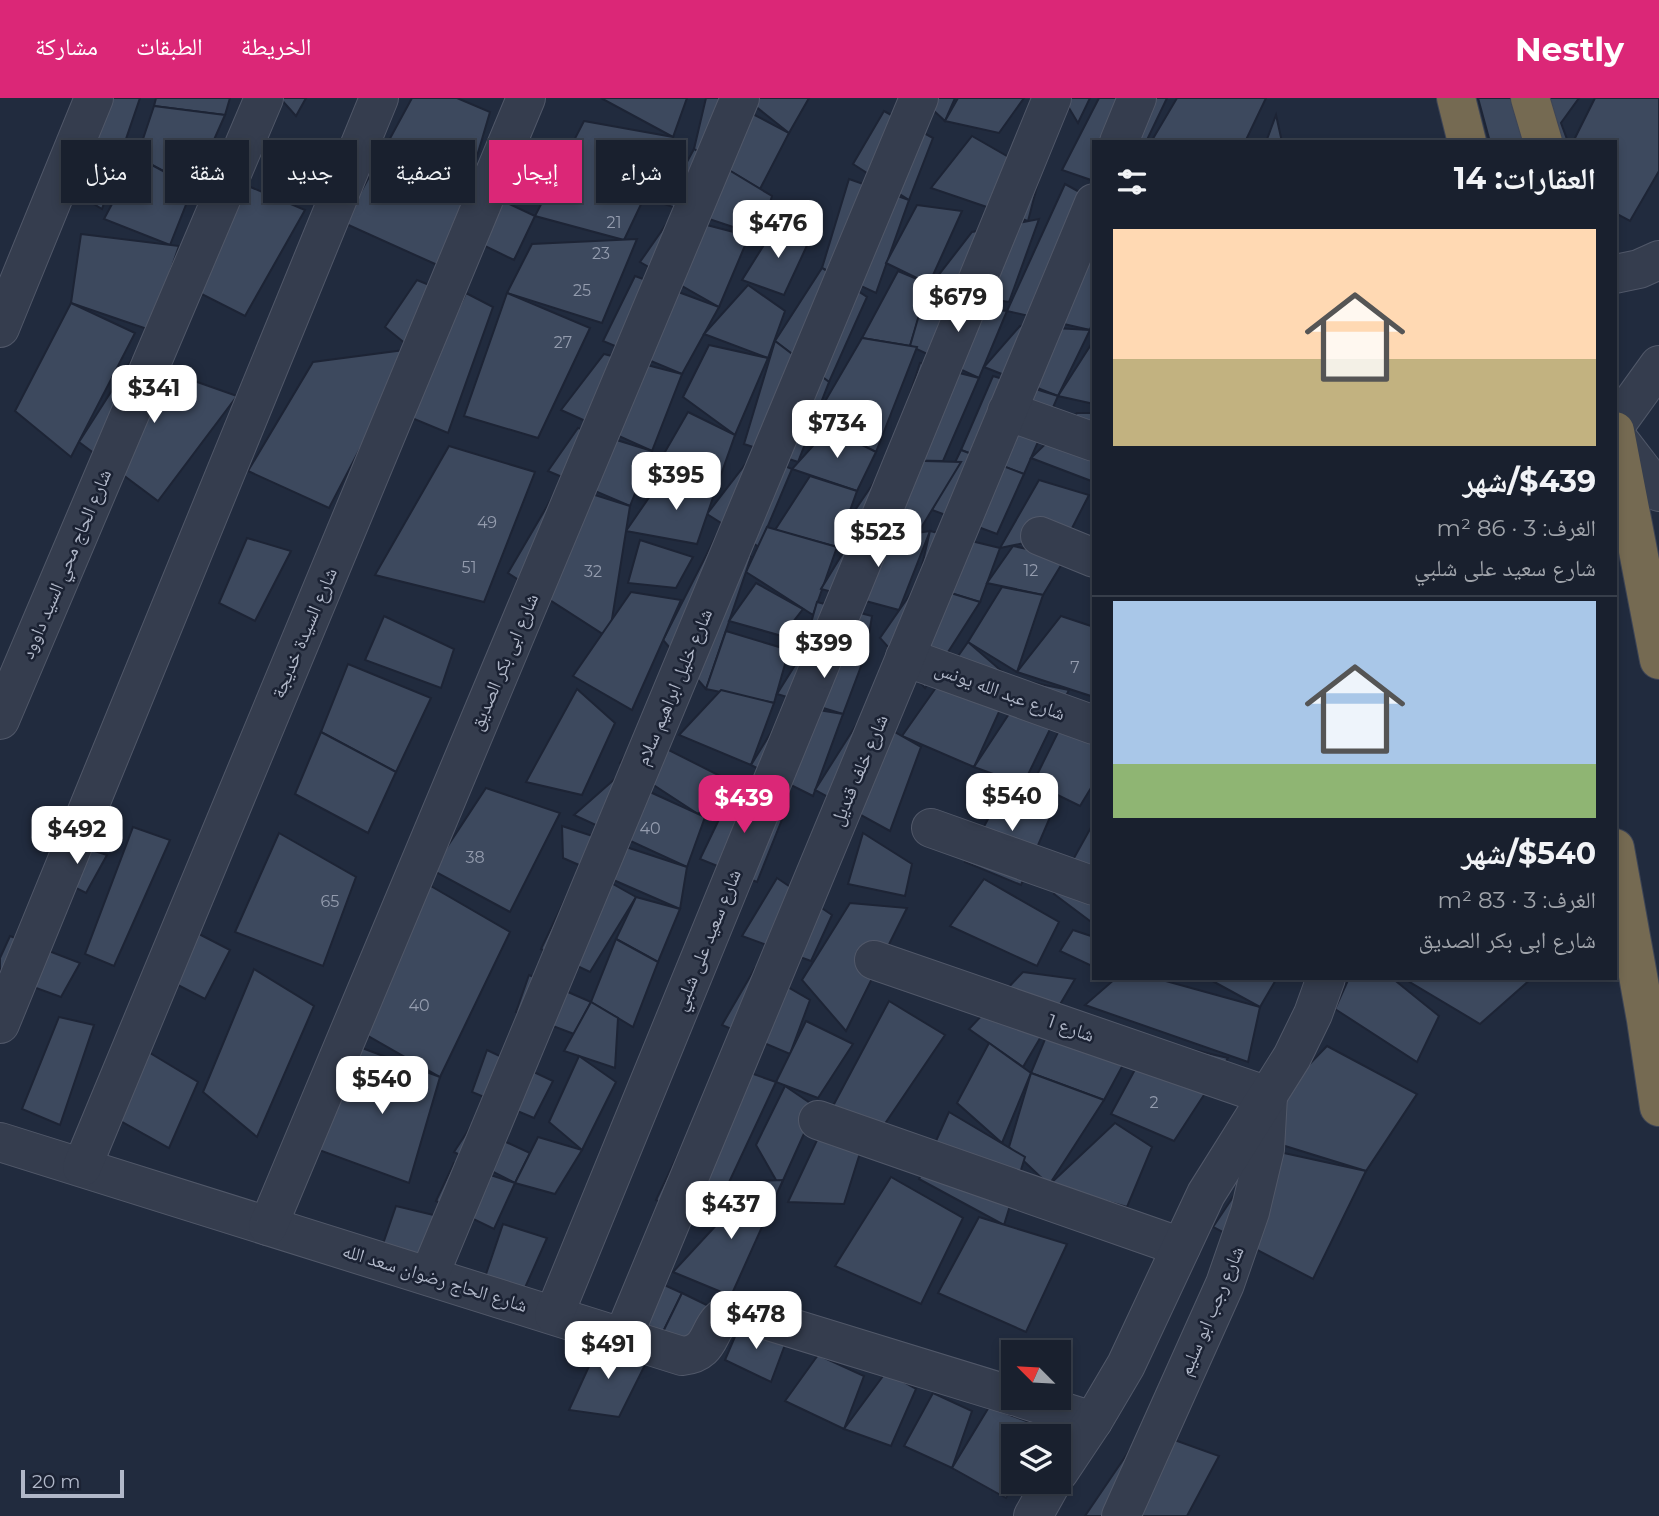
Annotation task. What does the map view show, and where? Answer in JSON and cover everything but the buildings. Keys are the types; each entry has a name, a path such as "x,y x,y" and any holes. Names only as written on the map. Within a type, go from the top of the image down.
{"highway":[{"path":"1456,98 1467,140"},
{"path":"1530,98 1542,140"},
{"path":"1617,437 1659,660"},
{"path":"1617,859 1659,1107"}],"street":[{"path":"0,328 94,98"},
{"name":"شارع الحاج محي السيد داوود","path":"0,720 264,98"},
{"path":"0,1024 379,98"},
{"name":"شارع السيدة خديجة","path":"82,1167 526,98"},
{"name":"شارع ابى بكر الصديق","path":"268,1226 740,98"},
{"name":"شارع خليل ابراهيم سلام","path":"429,1276 919,98"},
{"name":"شارع سعيد على شلبي","path":"554,1315 1052,98"},
{"path":"1120,140 1137,98"},
{"name":"شارع خلف قنديل","path":"623,1337 1007,411 1082,263 1092,213"},
{"path":"1617,274 1639,269 1659,260"},
{"path":"1617,430 1659,365"},
{"path":"1007,411 1092,441"},
{"path":"1617,433 1659,492"},
{"path":"1040,536 1092,557"},
{"name":"شارع عبد الله يونس","path":"905,657 1092,724"},
{"path":"931,828 1092,885"},
{"name":"شارع 1","path":"874,960 1268,1096"},
{"name":"شارع رجب ابو سليم","path":"1071,1454 1126,1365 1206,1194 1292,1057 1313,1014 1325,980"},
{"name":"شارع رجب ابو سليم","path":"1121,1516 1226,1284 1250,1212 1265,1149 1268,1096"},
{"path":"818,1121 1181,1247"},
{"name":"شارع الحاج رضوان سعد الله","path":"0,1142 682,1356 701,1350 724,1314 736,1311 1001,1392"},
{"path":"1058,1410 1093,1421"},
{"path":"1033,1516 1045,1494"}]}
